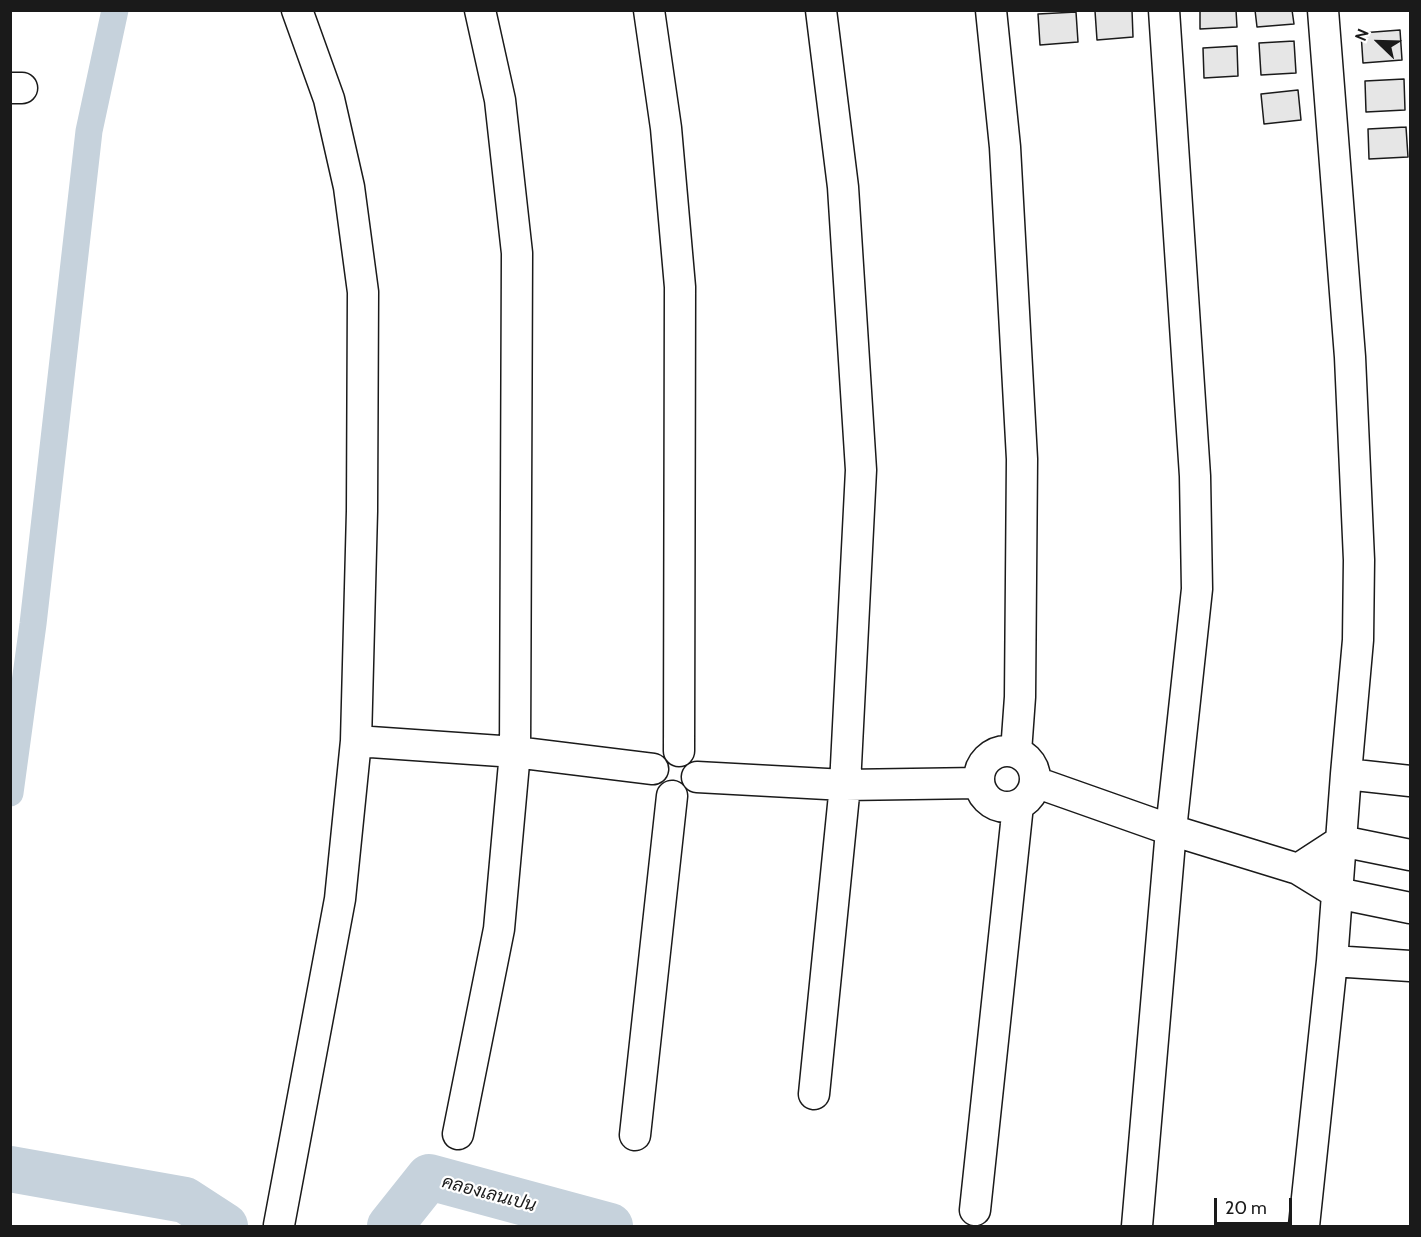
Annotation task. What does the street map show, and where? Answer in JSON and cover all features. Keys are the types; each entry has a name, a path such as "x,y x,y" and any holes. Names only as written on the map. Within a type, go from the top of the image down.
{"street":[{"path":"279,1225 340,898 356,741 362,511 363,292 349,187 329,99 297,10"},
{"path":"458,1134 499,928 515,752 517,253 500,100 480,10"},
{"path":"649,10 666,128 680,287 680,751"},
{"path":"814,1094 845,785 861,470 843,188 821,10"},
{"path":"991,10 1005,147 1022,459 1020,697 1016,752"},
{"path":"1137,1227 1171,830 1197,589 1196,476 1164,10"},
{"path":"1304,1227 1332,961 1358,640 1359,560 1350,357 1323,10"},
{"path":"356,741 515,752 653,769"},
{"path":"672,751 680,751 692,758 698,770 691,789 686,793 672,796 659,790 653,777 653,769 660,757 672,751"},
{"path":"975,1210 1027,794 1035,772 1031,763 1016,752 1002,751 989,757 981,769 979,783 985,796 994,804 1006,807 1027,794 1171,830 1298,869 1336,893 1410,908"},
{"path":"1346,774 1410,781"},
{"path":"697,777 845,785 979,783"},
{"path":"635,1135 672,796"},
{"path":"1298,869 1341,841 1410,855"},
{"path":"1332,961 1410,966"}],"building":[{"path":"1132,10 1133,37 1097,40 1095,11"},
{"path":"1200,10 1236,10 1237,27 1200,29"},
{"path":"1255,10 1292,10 1294,24 1257,27"},
{"path":"1076,12 1078,42 1040,45 1038,14"},
{"path":"1400,30 1402,60 1363,63 1361,33"},
{"path":"1294,41 1296,73 1261,75 1259,43"},
{"path":"1237,46 1238,76 1204,78 1203,48"},
{"path":"1404,79 1405,110 1366,112 1365,81"},
{"path":"1298,90 1301,120 1264,124 1261,94"},
{"path":"1406,127 1408,157 1369,159 1368,129"}],"waterway":[{"path":"10,793 33,624 89,131 115,10"},
{"name":"คลองเลนเปน","path":"10,1169 185,1200 225,1226"},
{"name":"คลองเลนเปน","path":"390,1226 429,1177 610,1226"}]}
